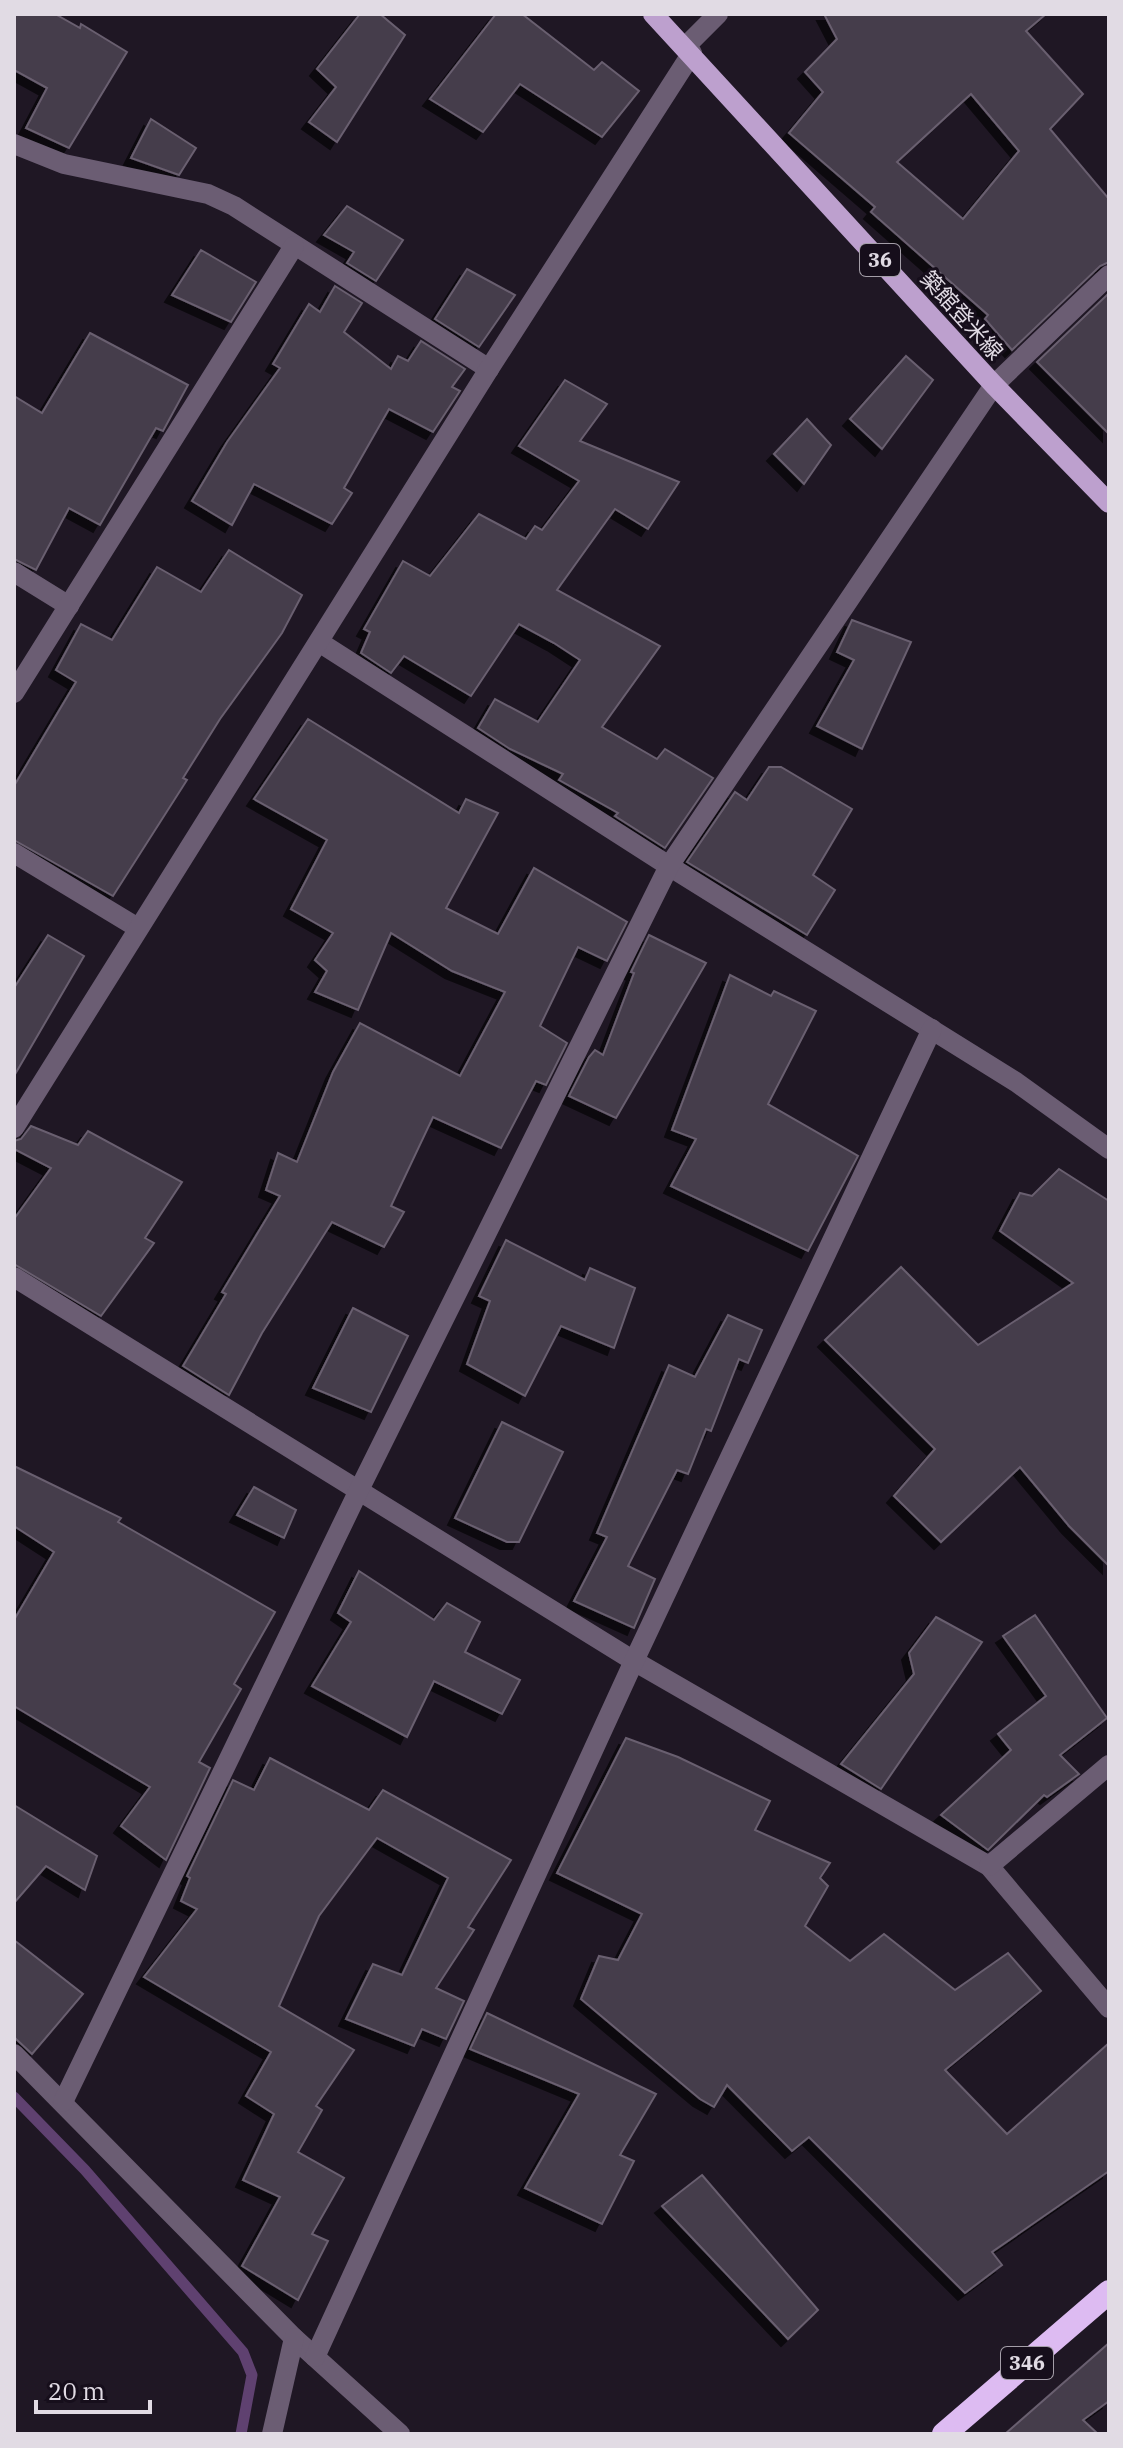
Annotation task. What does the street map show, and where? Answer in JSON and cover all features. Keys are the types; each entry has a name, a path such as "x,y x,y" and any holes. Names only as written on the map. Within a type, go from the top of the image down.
{"highway":[{"name":"346","path":"944,2434 1109,2292"}],"main road":[{"name":"築館登米線","path":"653,14 994,385 1109,503"}],"street":[{"path":"14,1128 688,50 718,14"},
{"path":"14,144 98,174 208,194 489,369"},
{"path":"14,693 294,246"},
{"path":"63,2102 359,1490 669,866 994,385 1109,275"},
{"path":"14,572 69,606"},
{"path":"319,642 669,866 1016,1082 1109,1149"},
{"path":"14,853 138,928"},
{"path":"315,2357 634,1661 932,1029"},
{"path":"14,1277 634,1661 989,1866 1109,2008"},
{"path":"989,1866 1109,1765"},
{"path":"14,2054 294,2338 400,2434"},
{"path":"272,2434 294,2338"}],"building":[{"path":"14,14 55,14 80,28 81,24 127,52 69,148 26,128 47,88 14,70"},
{"path":"360,14 380,14 405,35 337,142 309,122 336,87 317,69"},
{"path":"496,14 522,14 594,70 602,62 639,91 602,137 520,84 483,132 430,99"},
{"path":"824,14 1046,14 1026,31 1083,94 1050,129 1109,199 1109,262 1100,266 1012,350 985,319 988,315 871,212 875,207 789,133 823,92 805,72 837,39","holes":["971,94 1019,151 963,219 897,162"]},
{"path":"151,119 196,148 179,175 131,158"},
{"path":"347,206 403,240 376,281 347,263 354,252 324,235"},
{"path":"201,250 256,282 231,322 172,295"},
{"path":"467,269 515,295 479,347 435,319"},
{"path":"335,286 362,303 344,332 391,369 398,356 408,361 421,341 465,369 452,387 460,391 433,432 389,409 344,488 352,493 332,524 254,484 232,525 192,501 227,442 280,368 273,364 309,304 320,312"},
{"path":"1109,293 1109,434 1037,362"},
{"path":"90,333 188,385 163,431 156,428 100,525 69,508 36,570 14,559 14,396 42,413"},
{"path":"906,356 933,380 882,449 850,419"},
{"path":"565,380 607,404 580,441 679,482 648,529 615,509 557,590 660,646 602,727 657,759 665,749 713,778 665,848 615,816 618,813 559,780 563,774 510,749 478,728 495,699 538,722 580,660 554,643 519,624 471,696 404,656 391,673 361,653 370,632 364,629 403,561 430,576 479,514 526,539 535,526 542,530 579,481 519,446"},
{"path":"807,419 831,445 804,484 774,454"},
{"path":"229,550 302,595 282,633 220,719 183,778 187,780 113,896 14,840 14,786 76,682 56,670 81,624 112,640 157,567 201,592"},
{"path":"852,620 911,642 862,749 817,726 854,660 837,652"},
{"path":"308,719 459,813 466,799 498,813 446,908 498,934 534,868 627,922 607,961 578,947 540,1026 567,1043 546,1085 536,1081 501,1148 433,1117 391,1206 404,1212 384,1247 332,1222 262,1333 229,1395 183,1366 226,1294 222,1292 280,1196 266,1190 278,1153 297,1162 333,1072 360,1023 460,1076 505,992 452,971 391,933 358,1010 315,992 327,971 315,960 333,933 291,909 327,840 254,799"},
{"path":"769,767 781,767 852,809 813,875 835,890 807,935 687,862 735,792 747,800"},
{"path":"48,935 84,956 14,1076 14,988"},
{"path":"649,935 706,963 616,1118 569,1096 589,1057 595,1050 603,1055 634,973 631,972"},
{"path":"730,975 771,996 774,991 816,1011 768,1104 858,1156 808,1251 671,1186 696,1139 672,1130"},
{"path":"31,1126 78,1145 88,1131 182,1182 145,1238 154,1243 101,1316 14,1264 14,1219 51,1168 14,1149 14,1141 21,1139"},
{"path":"1059,1169 1109,1201 1109,1566 1069,1526 1020,1467 941,1542 894,1496 935,1449 825,1340 901,1267 978,1345 1073,1283 1000,1231 1020,1193 1032,1196"},
{"path":"506,1240 585,1280 590,1268 635,1288 614,1348 561,1326 525,1396 467,1364 490,1301 479,1296"},
{"path":"353,1308 408,1336 371,1412 313,1388"},
{"path":"728,1315 762,1330 748,1363 739,1359 711,1431 706,1429 688,1474 677,1470 628,1566 655,1579 634,1628 574,1601 607,1537 597,1533 669,1365 695,1377"},
{"path":"502,1422 563,1452 519,1542 507,1542 455,1518"},
{"path":"14,1466 121,1518 118,1522 275,1612 234,1684 241,1689 199,1762 210,1768 166,1860 121,1826 150,1787 14,1706 14,1620 54,1552 14,1526"},
{"path":"254,1487 296,1510 284,1538 237,1515"},
{"path":"359,1571 434,1620 447,1603 480,1622 465,1652 520,1680 502,1714 434,1681 407,1737 312,1686 351,1622 338,1613"},
{"path":"1035,1615 1107,1718 1060,1755 1079,1774 1047,1797 1044,1795 988,1850 941,1815 1011,1750 998,1734 1046,1696 1003,1636"},
{"path":"936,1617 982,1642 881,1789 841,1764 914,1674 909,1653"},
{"path":"626,1738 678,1757 770,1801 755,1830 830,1863 820,1878 828,1886 805,1926 850,1961 884,1934 955,1990 1008,1953 1041,1991 945,2070 1007,2134 1109,2043 1109,2171 992,2252 1002,2265 965,2293 809,2137 792,2151 727,2085 714,2107 700,2099 581,1999 599,1956 618,1960 642,1914 557,1873"},
{"path":"270,1758 369,1810 383,1790 511,1860 468,1927 474,1930 436,1988 464,2001 446,2039 422,2029 414,2046 346,2019 373,1964 402,1975 448,1878 377,1838 319,1916 279,2006 354,2050 316,2106 322,2110 298,2152 344,2178 312,2234 328,2241 298,2300 242,2266 280,2197 243,2180 274,2114 246,2096 271,2052 144,1977 197,1909 181,1901 190,1878 187,1876 233,1780 254,1790"},
{"path":"14,1805 97,1856 85,1890 46,1866 14,1903"},
{"path":"14,1940 83,1994 32,2054 14,2037"},
{"path":"487,2013 656,2094 620,2155 634,2161 602,2224 525,2188 579,2094 470,2049"},
{"path":"702,2175 818,2310 788,2339 662,2206"},
{"path":"1109,2343 1109,2401 1083,2420 1098,2434 1005,2434"}],"waterway":[{"path":"14,2097 85,2170 243,2352 252,2375 241,2434"}]}
